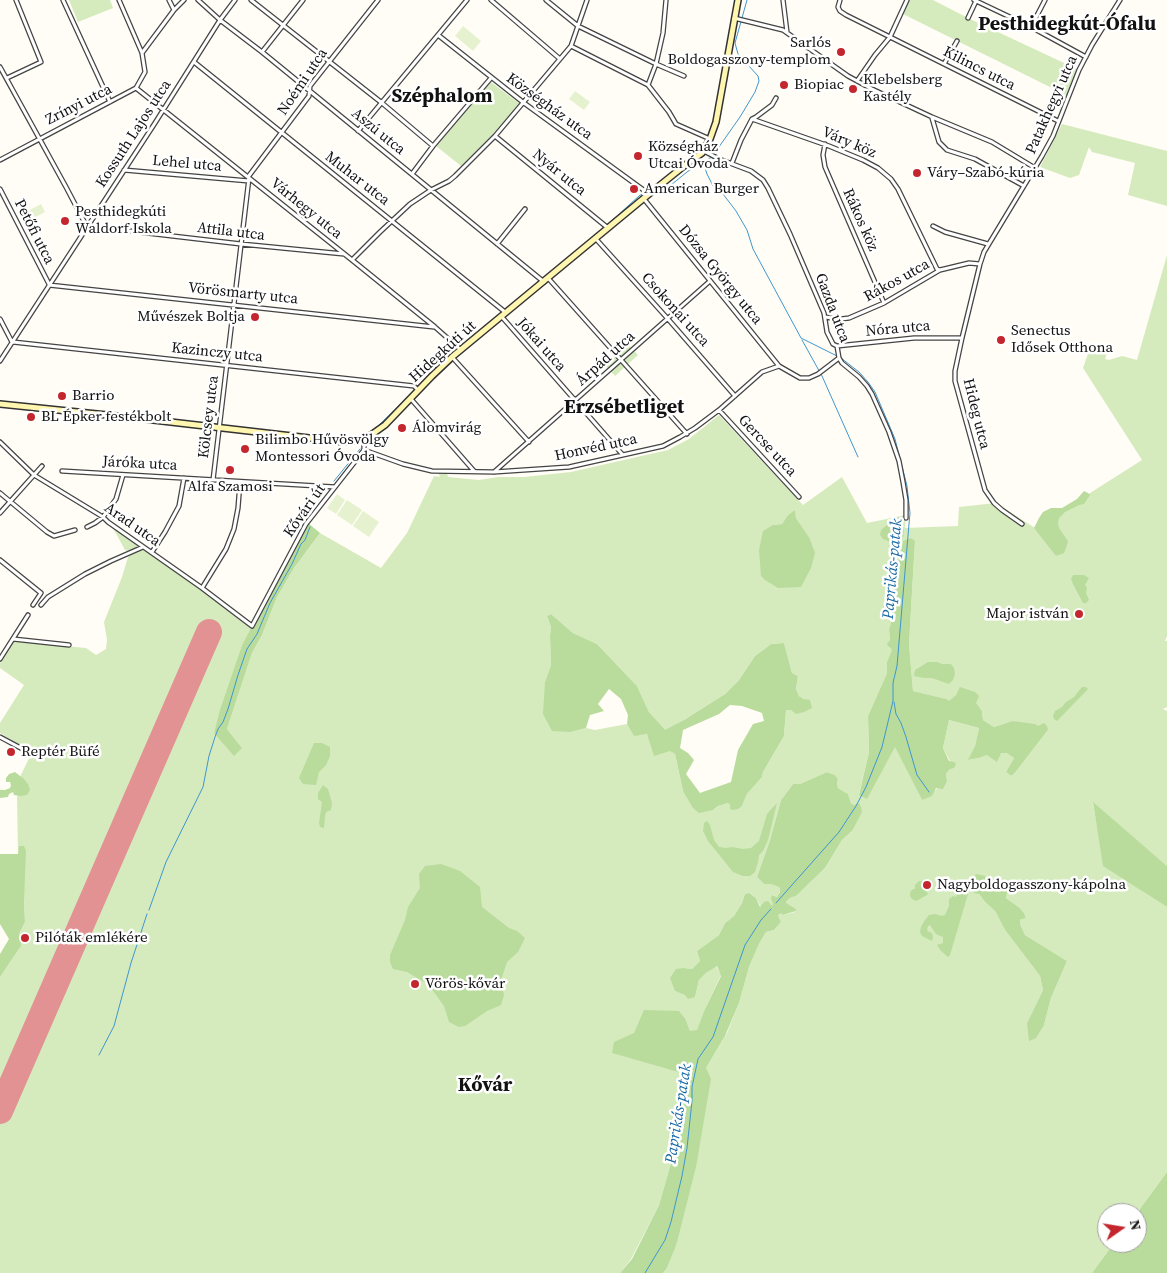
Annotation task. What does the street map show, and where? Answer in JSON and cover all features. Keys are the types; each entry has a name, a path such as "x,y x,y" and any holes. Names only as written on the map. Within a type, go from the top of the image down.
{"main road":[{"name":"Hidegkúti út","path":"0,404 344,442 364,439 385,425 417,389 452,357 459,348 596,239 607,227 699,156 710,139 716,122 738,0"}],"street":[{"path":"7,78 41,62 16,0"},
{"path":"64,0 110,102"},
{"path":"118,0 142,54 145,72 136,88"},
{"path":"170,0 174,10"},
{"path":"142,54 174,10 184,0"},
{"path":"178,6 188,0"},
{"name":"Aszú utca","path":"198,0 220,20 544,280 621,360 687,434"},
{"name":"Kossuth Lajos utca","path":"0,361 220,20 235,0"},
{"path":"251,0 382,103 433,146"},
{"path":"262,52 303,0"},
{"name":"Noémi utca","path":"249,179 309,96 310,86 378,0"},
{"path":"358,131 467,0"},
{"path":"491,0 560,59"},
{"path":"546,0 578,26 684,76"},
{"path":"352,260 410,204 455,176 495,136 570,46 588,0"},
{"path":"648,85 664,33 666,0"},
{"path":"783,0 787,32"},
{"name":"Kilincs utca","path":"840,0 838,7 843,13 1058,121"},
{"path":"857,81 890,37 907,0"},
{"path":"1031,27 1045,0"},
{"name":"Patakhegyi utca","path":"980,264 988,244 1050,143 1079,70 1120,0"},
{"path":"968,18 977,1 1086,56"},
{"path":"736,19 783,30 857,81 932,117 992,142 1035,168"},
{"name":"Községház utca","path":"438,35 524,103 649,194"},
{"path":"944,64 957,41"},
{"path":"570,46 648,85 676,124 710,139"},
{"name":"Muhar utca","path":"194,62 504,313"},
{"path":"0,67 86,226"},
{"path":"412,174 433,146 491,78"},
{"name":"Zrínyi utca","path":"0,160 136,88"},
{"name":"Várhegy utca","path":"136,88 459,348"},
{"path":"732,163 752,119 772,106 776,98"},
{"path":"932,117 940,142 947,150 974,159 1024,186"},
{"name":"Váry köz","path":"752,119 824,144 878,168 891,179 898,189 937,269 940,270"},
{"name":"Nyár utca","path":"495,136 607,227"},
{"name":"Rákos köz","path":"824,144 825,167 884,303"},
{"name":"Gazda utca","path":"704,150 715,157 758,175 768,188 825,316 827,332 846,367 859,377 872,394 889,432 899,461 906,500 906,518"},
{"name":"Lehel utca","path":"124,170 249,179"},
{"name":"Kölcsey utca","path":"213,480 249,179"},
{"name":"Petőfi utca","path":"0,189 49,285"},
{"name":"Dózsa György utca","path":"644,199 779,366"},
{"path":"498,244 525,209"},
{"name":"Attila utca","path":"86,226 344,254"},
{"path":"933,226 945,232 988,244"},
{"name":"Csokonai utca","path":"596,239 735,396"},
{"name":"Rákos utca","path":"825,316 845,319 884,303 940,270 969,263 980,264"},
{"name":"Hideg utca","path":"980,264 955,370 955,382 985,490 1002,510 1022,524"},
{"name":"Árpád utca","path":"494,472 710,281"},
{"name":"Vörösmarty utca","path":"49,285 56,284 435,327"},
{"name":"Jókai utca","path":"504,313 575,402 622,454"},
{"path":"0,319 12,342"},
{"name":"Nóra utca","path":"836,346 914,338 962,338"},
{"name":"Kazinczy utca","path":"12,342 414,386 417,389"},
{"path":"779,366 800,378 809,378 818,374 839,356"},
{"path":"452,357 529,442"},
{"name":"Honvéd utca","path":"364,450 395,462 432,471 494,472 569,467 662,446 687,434 719,410 762,372 779,366"},
{"path":"410,398 474,472"},
{"name":"Gercse utca","path":"719,410 799,497"},
{"path":"364,439 364,450"},
{"name":"Arad utca","path":"0,442 34,475 103,517 252,626"},
{"name":"Kővári út","path":"252,626 306,524 364,450"},
{"path":"0,513 42,466"},
{"name":"Járóka utca","path":"62,471 336,487"},
{"path":"87,527 103,517 116,499 123,475"},
{"path":"152,552 179,506 184,478"},
{"path":"202,588 226,549 234,529 240,482"},
{"path":"0,493 54,536 75,530"},
{"path":"41,605 48,597 85,574 144,547"},
{"path":"0,560 41,593 32,605"},
{"path":"0,659 28,614"},
{"path":"13,639 69,645"},
{"path":"0,737 30,753"}],"green space":[{"path":"69,0 110,0 113,8 78,22"},
{"path":"907,0 933,0 1079,70 1068,96 901,13"},
{"path":"463,26 481,41 473,51 455,36"},
{"path":"491,82 520,104 461,166 436,146"},
{"path":"575,91 590,102 584,110 569,99"},
{"path":"1062,124 1167,151 1167,206 1128,195 1135,163 1092,152 1089,147 1079,175 1070,178 1040,167"},
{"path":"41,204 45,212 28,221 24,213"},
{"path":"1167,255 1167,636 1165,641 1167,641 1167,707 1163,709 1167,711 1167,866 1093,803 1104,866 1167,907 1167,1172 1144,1203 1097,1203 1097,1253 1107,1253 1092,1273 663,1273 676,1246 706,1068 727,1033 739,1003 749,967 766,932 774,930 781,922 778,915 781,912 783,915 795,912 796,909 785,903 790,898 796,896 825,868 842,840 852,831 854,805 851,803 848,794 838,788 838,779 835,775 827,772 800,784 793,784 781,800 757,877 764,884 780,888 777,897 773,895 774,904 772,907 770,904 761,907 756,898 749,893 745,894 734,916 725,923 719,935 697,951 700,961 692,969 684,968 675,991 695,997 699,980 706,973 716,966 721,975 697,1031 690,1031 686,1020 634,1033 613,1053 681,1073 685,1085 673,1156 659,1205 631,1259 620,1273 0,1273 0,977 21,946 19,934 25,922 18,854 17,798 20,777 32,752 0,733 0,723 24,685 0,668 0,663 14,641 86,648 96,655 106,649 107,640 104,622 128,557 144,549 252,629 242,645 214,733 242,748 227,729 252,653 262,635 277,597 294,568 320,533 381,568 407,533 434,476 440,477 438,472 447,473 448,477 479,480 571,472 668,450 689,439 719,415 803,505 842,477 867,523 906,515 905,528 958,526 959,507 996,503 1035,528 1142,460 1083,368 1090,348 1107,353 1105,359 1109,360 1122,356 1137,360","holes":["795,511 796,518 809,537 773,525 782,524 787,516","903,541 915,541 909,644 913,691 945,699 949,702 961,688 982,711 983,720 994,727 1012,721 1048,730 1011,776 1006,772 1014,758 1007,752 969,760 975,746 979,728 949,720 943,748 950,761 950,769 946,774 947,781 922,800 895,746 867,798 859,794 869,752 868,716 887,673 887,662 894,648 890,640 889,629 891,623 888,616 884,615 883,607 892,593","551,614 573,633 597,644 637,686 649,712 665,731 725,694 739,680 755,656 771,644 784,643 792,673 798,676 796,689 799,696 804,699 791,710 786,710 784,736 762,777 747,794 742,806 730,805 728,803 718,806 713,810 683,791 675,754 646,734 634,735 627,724 595,730 586,728 571,732 545,682 551,665 551,627 547,616","985,876 1007,885 1006,898 1020,908 1026,918 1020,920 1025,935 1067,961 1051,998 1044,1025 1027,1023 1043,990 1040,976 1005,930 995,911 979,894"]},
{"path":"627,343 638,355 615,376 604,364"},
{"path":"1084,491 1090,495 1084,504 1065,512 1059,518 1059,528 1068,541 1064,553 1056,556 1034,528 1043,512 1051,508 1062,508 1077,499"},
{"path":"337,494 345,500 336,514 327,508"},
{"path":"347,500 362,510 352,525 337,515"},
{"path":"795,510 796,518 809,537 815,553 811,568 801,587 778,588 761,576 759,550 763,531 773,525 782,524 787,516"},
{"path":"363,511 379,522 369,537 353,526"},
{"path":"905,516 898,521 898,527 904,529 903,539 895,544 883,539 880,535 881,530 893,518"},
{"path":"308,523 320,533 294,568 277,597 262,635 252,653 227,729 242,748 234,756 214,733 220,710 242,645"},
{"path":"113,528 136,543 136,548 128,551 125,550"},
{"path":"911,538 915,541 909,644 913,691 949,701 956,695 960,687 975,692 979,696 976,703 982,711 983,720 994,727 1012,721 1038,726 1044,723 1048,730 1011,776 1006,772 1014,758 1007,753 1001,753 997,762 987,755 968,760 975,746 979,728 949,720 943,748 949,761 956,764 946,774 947,781 943,789 936,788 932,796 922,800 895,747 867,799 859,795 869,752 868,716 887,673 887,662 892,650 887,644 890,640 889,629 891,623 888,616 882,613 883,607 892,593 903,541"},
{"path":"1073,575 1084,575 1089,578 1085,585 1089,600 1086,603 1083,603 1073,584 1071,579"},
{"path":"551,614 573,633 597,644 637,686 649,712 665,730 725,694 739,680 755,656 771,644 784,643 792,673 798,676 796,689 799,696 810,700 812,708 796,714 791,710 786,710 784,736 762,777 747,794 742,806 733,810 730,809 728,803 718,806 713,810 699,813 693,808 683,791 675,754 670,751 654,756 647,734 634,736 627,724 628,715 621,699 609,689 598,704 604,711 590,715 586,728 571,732 552,731 543,714 545,682 551,665 551,627 547,616","holes":["730,705 742,706 762,713 764,721 753,724 738,750 731,782 700,793 686,774 694,760 680,748 683,730 719,714"]},
{"path":"928,662 951,664 955,674 953,680 949,684 932,678 914,676 915,670"},
{"path":"1082,687 1088,689 1057,721 1054,719 1055,711 1074,697"},
{"path":"314,743 322,743 330,747 330,756 326,765 319,772 316,785 303,784 299,778"},
{"path":"15,772 24,779 30,790 27,795 14,795 13,792 8,797 0,798 0,790 10,788 11,785 10,782 6,782 6,778 9,774"},
{"path":"827,772 835,775 838,779 838,788 848,794 851,803 854,805 859,803 862,812 852,831 842,840 825,868 796,896 786,902 796,911 778,915 781,922 774,930 766,932 749,967 739,1003 725,1036 706,1068 711,1079 696,1167 676,1246 667,1268 663,1273 620,1273 632,1259 659,1205 673,1156 685,1085 681,1073 612,1053 614,1042 634,1033 644,1010 679,1011 686,1020 690,1031 697,1030 721,976 717,966 699,980 695,997 688,999 685,995 675,991 670,978 676,969 692,969 700,961 697,951 719,935 725,923 734,916 745,894 749,893 756,898 760,907 764,902 768,901 772,906 772,895 777,897 780,888 764,884 757,877 781,800 793,784 800,784"},
{"path":"323,785 328,789 332,803 331,810 326,812 324,828 320,827 319,823 322,802 318,799 318,793"},
{"path":"1093,802 1167,866 1167,907 1103,866"},
{"path":"777,803 768,840 759,855 755,872 750,876 743,876 733,872 708,841 703,831 704,823 707,821 710,825 714,840 719,847 751,848 759,841 767,814"},
{"path":"19,846 24,846 26,851 25,922 19,934 21,946 0,977 0,954 9,939 0,924 0,854 18,854"},
{"path":"441,864 460,871 480,887 482,907 525,938 518,952 507,962 501,980 504,995 501,1005 487,1011 465,1026 459,1027 449,1022 444,1006 429,985 407,972 393,969 390,962 390,955 405,920 408,907 420,888 419,874 425,866"},
{"path":"976,874 1006,884 1010,889 1006,898 1020,908 1026,918 1020,920 1025,935 1067,961 1051,998 1044,1025 1036,1038 1029,1041 1027,1023 1043,990 1040,976 1005,930 995,911 979,894 974,893 970,887"},
{"path":"919,881 923,881 928,894 916,901 910,896 910,892 915,889 915,885"},
{"path":"960,891 968,894 948,957 937,945 943,943 943,937 936,934 930,925 927,930 932,933 932,941 922,936 920,932 929,915 945,915 949,906 949,899 953,896 956,897"},
{"path":"1167,1172 1167,1273 1092,1273 1107,1253 1147,1253 1147,1203 1144,1203"}],"waterway":[{"name":"Paprikás-patak","path":"714,154 740,117 755,92 759,81 758,76 738,54 735,43 747,0"},
{"name":"Paprikás-patak","path":"712,157 703,162 707,174 713,186 723,194 747,230 753,249 801,338 837,356"},
{"path":"666,189 702,162"},
{"path":"607,225 639,196 644,194"},
{"path":"505,310 604,228"},
{"path":"482,328 502,312"},
{"path":"375,429 441,362 476,333"},
{"path":"802,340 822,376 858,457"},
{"name":"Paprikás-patak","path":"776,903 839,832 856,806 882,747 893,701 893,683 897,666 910,513 907,486 895,439 875,392 859,372 841,358"},
{"path":"334,481 360,449"},
{"path":"149,910 166,862 203,787 215,737 228,709 247,649 257,634 270,603 301,544 305,540 310,527"},
{"path":"894,702 896,714 906,737 917,775 929,792"},
{"name":"Paprikás-patak","path":"645,1273 665,1240 671,1222 687,1148 692,1087 698,1059 713,1037 745,945 761,920 771,909"},
{"path":"99,1055 114,1026 147,914"}],"runway":[{"path":"0,1111 209,632"}],"place":[{"name":"Sarlós Boldogasszony-templom","path":"841,52"},
{"name":"Biopiac","path":"784,85"},
{"name":"Klebelsberg Kastély","path":"853,89"},
{"name":"Községház Utcai Óvoda","path":"638,156"},
{"name":"Váry–Szabó-kúria","path":"917,173"},
{"name":"American Burger","path":"634,189"},
{"name":"Pesthidegkúti Waldorf Iskola","path":"65,221"},
{"name":"Művészek Boltja","path":"255,317"},
{"name":"Senectus Idősek Otthona","path":"1001,340"},
{"name":"Barrio","path":"62,396"},
{"name":"BL Épker festékbolt","path":"31,417"},
{"name":"Álomvirág","path":"402,428"},
{"name":"Bilimbo Hűvösvölgy Montessori Óvoda","path":"245,449"},
{"name":"Alfa Szamosi","path":"230,470"},
{"name":"Major istván","path":"1079,614"},
{"name":"Reptér Büfé","path":"11,752"},
{"name":"Nagyboldogasszony-kápolna","path":"927,885"},
{"name":"Pilóták emlékére","path":"25,938"},
{"name":"Vörös-kővár","path":"415,984"}],"district":[{"name":"Pesthidegkút-Ófalu","path":"1067,25"},
{"name":"Széphalom","path":"442,97"},
{"name":"Erzsébetliget","path":"624,408"},
{"name":"Kővár","path":"485,1086"}]}
